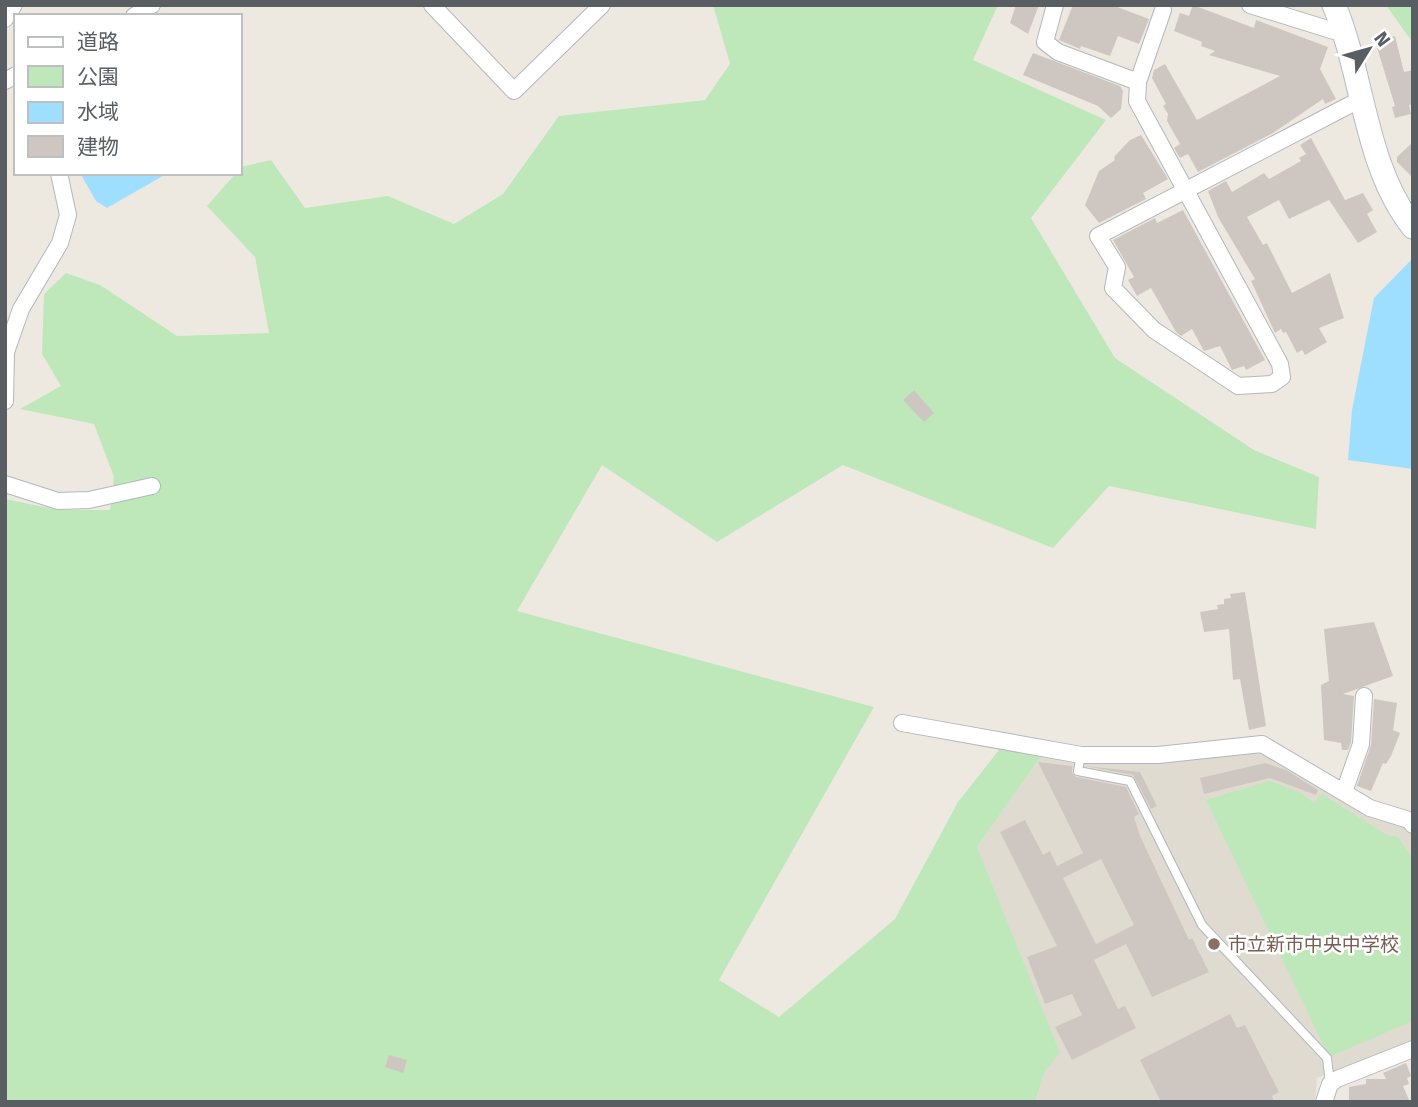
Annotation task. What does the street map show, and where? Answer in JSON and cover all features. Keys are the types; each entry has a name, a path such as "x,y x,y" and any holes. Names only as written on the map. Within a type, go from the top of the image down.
{"main road":[{"path":"1334,5 1346,35 1386,182 1413,227"}],"street":[{"path":"5,19 14,5"},
{"path":"432,5 514,91 602,5"},
{"path":"1055,5 1045,42 1058,52 1138,82"},
{"path":"1250,5 1346,35"},
{"path":"1161,7 1138,82 1137,101 1188,189 1280,364 1282,377 1272,384 1238,386 1154,330 1113,288 1117,267 1098,236 1188,189 1363,98"},
{"path":"5,401 6,352 22,309 60,243 68,215 59,175"},
{"path":"5,484 58,501 89,500 152,486"},
{"path":"1344,792 1361,744 1364,696"},
{"path":"901,723 1081,755 1158,755 1262,744 1370,808 1409,820 1413,825"},
{"path":"1324,1102 1330,1084 1413,1049"}],"lane":[{"path":"1081,755 1078,771 1130,781 1202,925 1327,1058 1330,1084"}],"shaded area":[{"name":"市立新市中央中学校","path":"1256,753 1283,760 1406,824 1413,834 1413,1040 1317,1078 1315,1102 1035,1102 1045,1071 977,847 1042,755 1149,764"}],"green space":[{"path":"713,5 998,5 973,60 1106,120 1031,218 1115,358 1254,450 1319,477 1316,529 1109,486 1053,548 843,465 717,542 602,465 517,611 874,707 719,980 779,1017 895,919 958,802 999,750 1042,755 977,847 1060,1053 1045,1071 1035,1102 5,1102 5,499 59,510 110,510 114,477 94,424 20,409 61,386 42,354 44,294 66,273 100,285 177,336 269,333 255,257 207,206 234,175 242,175 242,167 271,160 305,208 388,196 454,224 503,194 559,116 705,100 730,64"},
{"path":"1386,5 1413,5 1413,43"},
{"path":"1269,781 1299,792 1314,803 1322,794 1387,835 1398,837 1413,859 1413,1021 1329,1057 1206,800"}],"water":[{"path":"81,175 165,175 107,208 96,201"},
{"path":"1413,258 1413,469 1348,460 1352,410 1374,298"}],"building":[{"path":"1016,5 1039,5 1028,34 1010,23"},
{"path":"1073,5 1112,5 1149,19 1139,44 1118,36 1110,56 1081,46 1080,49 1059,40"},
{"path":"1193,5 1254,28 1256,20 1328,47 1320,69 1336,99 1325,104 1323,99 1273,133 1198,172 1188,154 1180,158 1174,148 1180,144 1167,121 1168,114 1163,106 1166,104 1152,78 1154,70 1165,64 1197,120 1280,76 1209,55 1215,51 1201,46 1202,42 1174,31 1180,13 1189,16"},
{"path":"1395,36 1404,72 1413,70 1413,104 1409,105 1411,114 1395,118 1392,107 1395,106 1375,41"},
{"path":"1033,53 1120,86 1123,91 1121,109 1111,118 1098,106 1023,75"},
{"path":"1141,135 1168,179 1143,193 1146,199 1099,223 1085,205 1099,171 1115,160 1114,157 1130,140"},
{"path":"1311,138 1345,200 1363,193 1373,210 1367,214 1377,232 1358,243 1329,200 1289,219 1279,200 1247,217 1263,245 1267,243 1292,293 1330,273 1344,318 1319,328 1327,342 1305,355 1302,350 1297,353 1286,332 1283,333 1281,329 1275,333 1251,281 1255,279 1218,217 1208,191 1226,181 1232,192 1264,173 1269,179 1301,161 1299,158 1306,154 1300,145"},
{"path":"1413,142 1413,178 1397,162 1397,157"},
{"path":"1183,210 1265,360 1246,370 1244,366 1232,370 1220,346 1204,351 1192,329 1181,336 1176,332 1151,288 1137,296 1128,280 1134,277 1113,240 1155,218 1157,223"},
{"path":"914,390 934,413 924,422 903,400"},
{"path":"1245,592 1266,726 1249,730 1240,679 1233,680 1229,629 1204,632 1200,612 1218,609 1217,605 1224,604 1224,599 1231,598 1230,594"},
{"path":"1374,622 1393,676 1343,694 1354,696 1351,742 1348,750 1342,750 1341,743 1324,740 1321,685 1329,681 1324,629"},
{"path":"1374,699 1397,703 1393,730 1400,733 1391,756 1386,764 1383,763 1371,791 1357,786 1371,745"},
{"path":"1038,762 1072,766 1072,773 1076,777 1126,787 1139,814 1134,817 1140,836 1189,940 1192,938 1209,972 1152,997 1126,944 1094,960 1118,1009 1125,1006 1136,1028 1072,1060 1055,1027 1082,1015 1072,994 1045,1004 1027,957 1057,946 1000,832 1025,820 1043,855 1050,851 1057,866 1083,853","holes":["1101,859 1134,925 1096,944 1063,878"]},
{"path":"1265,763 1286,770 1318,790 1316,795 1270,778 1204,794 1200,778"},
{"path":"1086,766 1140,772 1157,806 1151,809 1133,775"},
{"path":"1230,1014 1237,1028 1245,1025 1279,1092 1272,1096 1274,1102 1161,1102 1140,1060"},
{"path":"389,1055 407,1060 403,1073 385,1067"},
{"path":"1406,1063 1411,1076 1407,1078 1409,1084 1403,1086 1410,1102 1349,1100 1349,1087 1366,1084 1366,1079 1386,1079 1383,1073"}],"place":[{"name":"市立新市中央中学校","path":"1214,944"}]}
